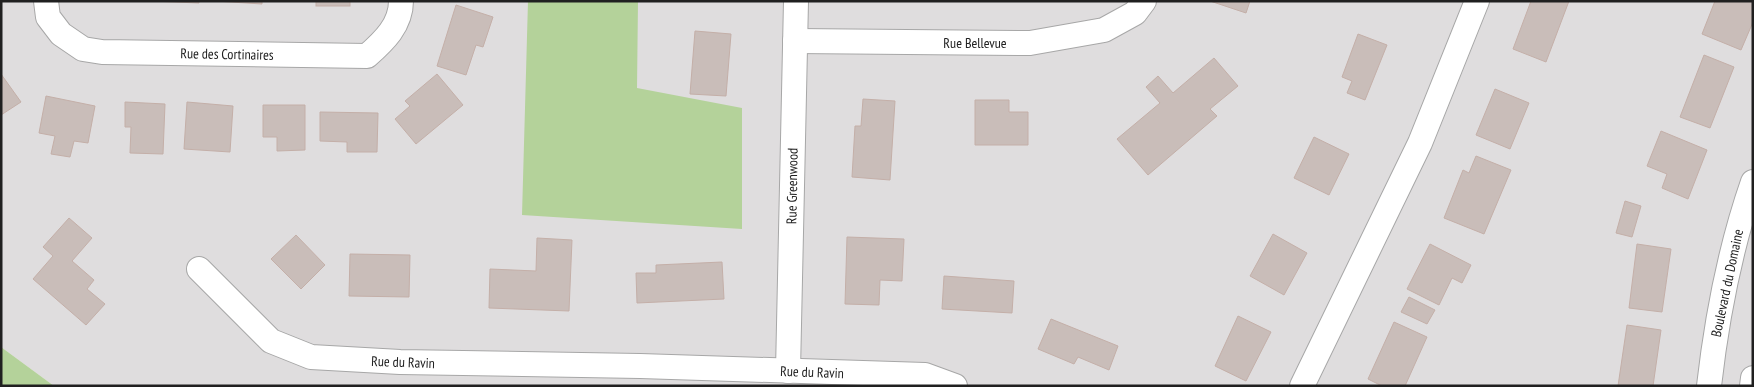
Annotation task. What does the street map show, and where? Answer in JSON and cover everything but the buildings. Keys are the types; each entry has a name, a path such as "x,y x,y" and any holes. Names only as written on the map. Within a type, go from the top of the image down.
{"street":[{"name":"Rue des Cortinaires","path":"46,1 48,18 61,34 83,49 102,52 367,56 388,37 401,10 402,1"},
{"name":"Rue Greenwood","path":"788,371 796,1"},
{"name":"Rue Bellevue","path":"795,42 1030,43 1104,30 1135,13 1144,1"},
{"path":"1302,386 1420,143 1477,1"},
{"name":"Boulevard du Domaine","path":"1709,386 1726,274 1753,182"},
{"name":"Rue du Ravin","path":"199,269 271,341 311,357 400,362 640,366 788,371 917,380 956,386"},
{"path":"640,366 655,386"},
{"path":"1752,386 1753,378"}],"shaded area":[{"path":"1,1 1753,1 1753,386 54,386 1,347"}],"green space":[{"path":"528,1 638,1 637,88 742,108 742,229 522,215"},
{"path":"1,347 54,386 1,386"}]}
